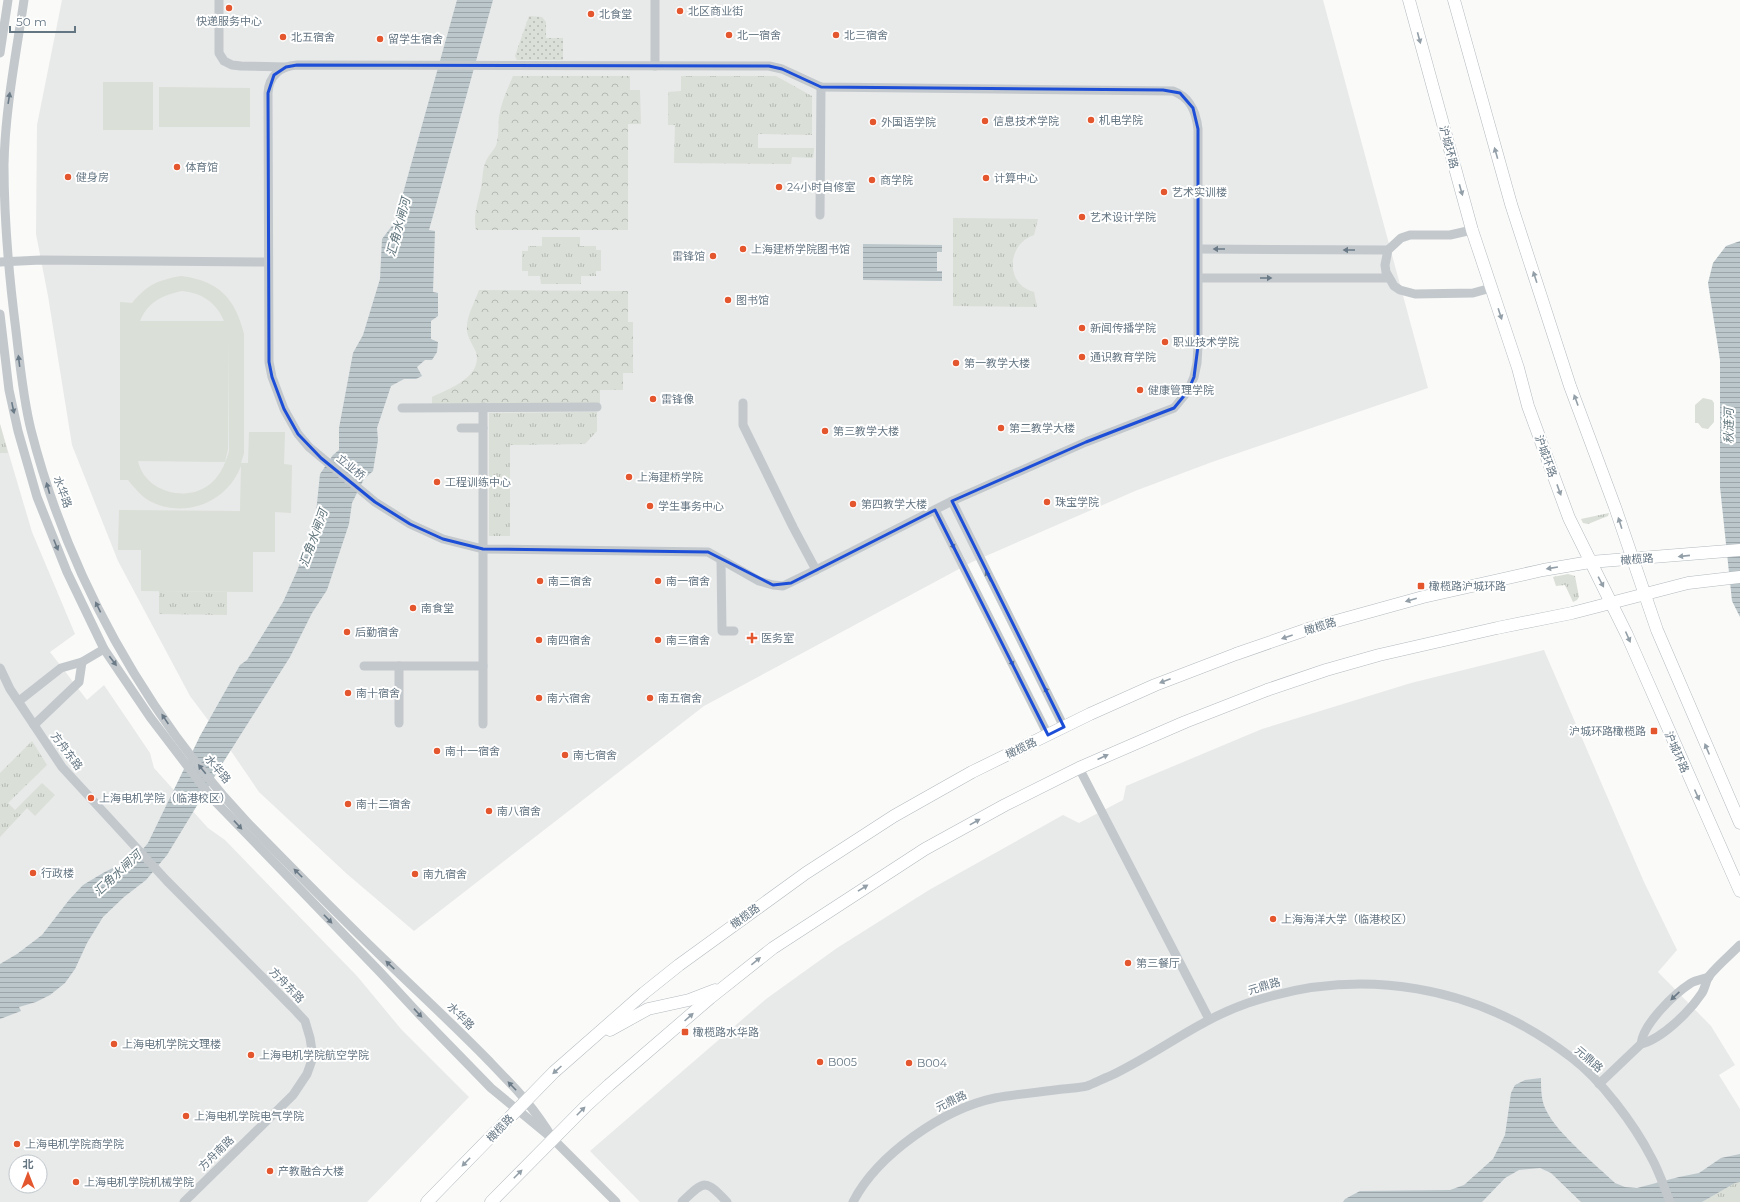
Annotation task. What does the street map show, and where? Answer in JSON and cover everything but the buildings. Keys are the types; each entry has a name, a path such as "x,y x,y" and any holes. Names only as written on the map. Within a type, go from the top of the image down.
{"main road":[{"name":"沪城环路","path":"1409,0 1472,230 1518,368 1531,414 1569,518 1611,602 1740,891"},
{"path":"1454,0 1478,92 1514,212 1570,386 1615,507 1657,630 1740,824"},
{"name":"橄榄路","path":"427,1202 554,1072 644,993 679,965 806,873 900,812 972,772 1155,685 1236,654 1311,628 1464,586 1543,570 1590,562 1632,560 1740,550"},
{"path":"491,1202 609,1085 725,986 773,948 925,849 1005,805 1079,768 1185,722 1267,690 1326,670 1379,655 1572,613 1688,583 1740,577"},
{"path":"586,1044 648,1009 689,1000 725,986"}],"street":[{"path":"0,53 8,0"},
{"name":"水华路","path":"24,0 7,111 4,166 4,263 22,388 31,429 50,496 79,567 105,622 130,666 187,751 217,788 247,822 382,957 449,1020 526,1100 554,1139"},
{"path":"219,0 219,53 224,61 232,65 286,67 297,65 777,67 821,87 820,215"},
{"path":"655,0 655,66"},
{"name":"立业桥","path":"286,67 274,75 269,86 269,362 272,377 284,409 298,434 321,458 367,495 410,524 443,539 482,549 708,552 759,581 783,586 952,501 1086,442 1174,408 1188,391 1194,377 1197,363 1199,249 1196,117 1193,108 1180,93 1163,90 821,87"},
{"path":"1472,230 1450,235 1410,235 1401,238 1388,250 1385,265 1388,278 1394,286 1400,290 1415,294 1473,293 1491,288"},
{"path":"1199,249 1388,250"},
{"path":"4,263 41,260 268,262"},
{"path":"1199,278 1388,278"},
{"name":"水华路","path":"0,314 9,390 30,476 67,572 104,649 182,761 211,797 491,1088 554,1139"},
{"path":"743,403 743,425 793,527 816,570"},
{"path":"483,407 483,724"},
{"path":"402,408 597,407"},
{"path":"461,428 483,428"},
{"path":"952,501 1064,727"},
{"path":"935,510 1048,735"},
{"path":"721,560 722,631 734,631"},
{"path":"965,570 982,562"},
{"path":"19,701 61,668 82,662 104,649"},
{"path":"34,725 80,682 82,662"},
{"path":"364,666 483,666"},
{"path":"399,666 399,723"},
{"name":"方舟东路","path":"0,668 34,725 62,767 167,881 305,1021 310,1038 313,1058 307,1074 293,1095 265,1122"},
{"path":"1079,768 1209,1019"},
{"path":"1599,1084 1641,1044 1648,1042 1667,1030 1691,1007 1703,992 1709,977 1740,945"},
{"path":"1641,1044 1642,1036 1653,1020 1677,994 1692,983 1709,977"},
{"name":"元鼎路","path":"853,1202 859,1189 888,1158 917,1134 943,1118 974,1103 998,1098 1087,1086 1133,1065 1209,1019 1276,994 1337,984 1372,984 1423,990 1479,1005 1508,1017 1572,1058 1599,1084 1618,1107 1651,1156 1670,1202"},
{"name":"方舟南路","path":"187,1201 265,1122"},
{"path":"554,1139 616,1202"},
{"path":"682,1202 698,1186 703,1184 714,1188 727,1202"}],"highlighted area":[{"path":"297,65 769,66 782,69 821,87 1163,90 1180,93 1193,108 1198,129 1198,346 1194,377 1188,391 1174,408 1086,442 952,501 1064,727 1048,735 935,510 791,583 773,585 708,552 483,549 443,539 410,524 375,502 321,458 298,434 284,409 272,377 269,362 268,93 274,75 286,67"}],"shaded area":[{"name":"上海建桥学院","path":"62,0 1323,0 1428,388 1212,462 1135,491 972,562 704,706 414,931 347,874 259,792 229,748 190,696 118,561 72,445 48,296 36,234 37,125"},
{"name":"上海电机学院（临港校区）","path":"0,424 32,532 75,634 50,652 87,700 104,685 150,753 154,768 208,828 225,840 357,976 401,1029 469,1097 367,1202 0,1202"},
{"name":"上海海洋大学（临港校区）","path":"1544,650 1644,882 1677,950 1658,972 1711,1026 1735,1065 1719,1075 1740,1109 1740,1202 640,1202 590,1151 766,999 837,948 929,890 1063,815 1079,823 1123,800 1126,786 1262,729 1411,683"}],"green space":[{"path":"529,16 542,17 546,22 546,38 563,38 563,60 517,60 515,56"},
{"path":"513,76 630,76 630,90 640,90 641,124 628,124 628,230 476,230 475,214 482,185 484,167 487,158 496,145 500,112 504,96"},
{"path":"681,76 776,76 812,96 812,135 758,134 758,148 814,148 813,158 792,157 791,164 674,163 675,125 668,125 668,92 681,91"},
{"path":"103,82 153,82 153,130 103,130"},
{"path":"159,87 250,88 250,127 159,127"},
{"path":"953,218 1038,219 1034,235 1025,240 1018,247 1014,255 1013,264 1014,273 1018,281 1024,288 1034,292 1037,307 953,306"},
{"path":"542,237 580,237 580,246 596,246 596,250 601,250 601,271 596,271 596,276 581,276 581,284 541,284 540,276 528,276 528,271 522,271 522,251 528,251 528,246 542,246"},
{"path":"181,276 206,282 223,293 236,310 244,334 244,453 241,463 248,463 249,432 285,432 284,464 292,465 291,513 275,512 275,552 253,552 253,592 141,591 141,550 118,550 119,510 240,511 241,466 234,479 225,490 215,498 189,508 161,506 145,498 128,480 120,480 120,302 132,303 137,297 154,284","holes":["182,291 202,296 208,300 221,314 224,321 140,321 143,314 156,300","229,336 229,451 226,461 215,480 206,487 196,491 176,493 156,486 142,471 138,461 225,462 228,449"]},
{"path":"479,290 628,291 628,322 633,322 633,373 623,373 623,390 600,390 600,404 432,404 432,397 455,386 470,375 477,361 476,352 468,335 467,324"},
{"path":"1703,398 1712,400 1714,403 1714,422 1708,429 1702,428 1698,423 1695,423 1695,405"},
{"path":"597,412 597,431 585,444 510,445 510,536 489,536 489,413"},
{"path":"0,424 8,453 0,453"},
{"path":"1609,513 1608,516 1588,524 1583,523 1581,519"},
{"path":"1568,574 1575,576 1579,597 1573,602 1565,585 1556,586 1553,577"},
{"path":"159,591 227,592 227,615 159,614"},
{"path":"32,741 47,765 8,803 15,810 42,783 55,795 35,816 27,808 0,837 0,773"},
{"path":"1740,1182 1740,1202 1702,1202 1735,1183"}],"water":[{"name":"汇角水闸河","path":"457,0 493,0 429,230 435,231 433,292 438,293 438,316 431,321 431,339 438,342 437,352 432,360 425,360 417,367 422,376 416,379 404,379 391,386 377,428 378,440 373,471 364,479 352,503 349,524 327,590 312,613 290,657 167,855 146,880 124,897 103,917 87,943 75,969 65,983 50,995 36,1002 19,1007 21,1011 0,1019 0,964 17,954 42,935 69,900 83,885 138,855 148,843 200,736 240,665 247,660 283,602 297,571 315,523 320,474 333,455 339,450 339,428 353,353 363,335 380,279 382,239 395,222"},
{"name":"秋涟河","path":"1740,241 1740,617 1732,601 1720,487 1720,360 1708,283 1713,263 1726,246"},
{"path":"863,244 942,245 942,252 937,252 937,271 942,271 942,281 863,280"},
{"path":"1541,1078 1542,1100 1553,1121 1578,1149 1615,1183 1625,1187 1637,1188 1699,1173 1721,1158 1740,1154 1740,1182 1735,1183 1702,1202 1581,1202 1551,1173 1540,1168 1519,1170 1505,1178 1482,1202 1343,1202 1345,1199 1360,1191 1450,1190 1464,1185 1493,1159 1505,1135 1511,1093 1515,1085 1525,1080"}],"place":[{"name":"快递服务中心","path":"229,8"},
{"name":"北区商业街","path":"680,11"},
{"name":"北食堂","path":"591,14"},
{"name":"北一宿舍","path":"729,35"},
{"name":"北三宿舍","path":"836,35"},
{"name":"北五宿舍","path":"283,37"},
{"name":"留学生宿舍","path":"380,39"},
{"name":"机电学院","path":"1091,120"},
{"name":"信息技术学院","path":"985,121"},
{"name":"外国语学院","path":"873,122"},
{"name":"体育馆","path":"177,167"},
{"name":"健身房","path":"68,177"},
{"name":"计算中心","path":"986,178"},
{"name":"商学院","path":"872,180"},
{"name":"24小时自修室","path":"779,187"},
{"name":"艺术实训楼","path":"1164,192"},
{"name":"艺术设计学院","path":"1082,217"},
{"name":"上海建桥学院图书馆","path":"743,249"},
{"name":"雷锋馆","path":"713,256"},
{"name":"图书馆","path":"728,300"},
{"name":"新闻传播学院","path":"1082,328"},
{"name":"职业技术学院","path":"1165,342"},
{"name":"通识教育学院","path":"1082,357"},
{"name":"第一教学大楼","path":"956,363"},
{"name":"健康管理学院","path":"1140,390"},
{"name":"雷锋像","path":"653,399"},
{"name":"第二教学大楼","path":"1001,428"},
{"name":"第三教学大楼","path":"825,431"},
{"name":"上海建桥学院","path":"629,477"},
{"name":"工程训练中心","path":"437,482"},
{"name":"珠宝学院","path":"1047,502"},
{"name":"第四教学大楼","path":"853,504"},
{"name":"学生事务中心","path":"650,506"},
{"name":"南二宿舍","path":"540,581"},
{"name":"南一宿舍","path":"658,581"},
{"name":"橄榄路沪城环路","path":"1421,586"},
{"name":"南食堂","path":"413,608"},
{"name":"后勤宿舍","path":"347,632"},
{"name":"医务室","path":"752,638"},
{"name":"南四宿舍","path":"539,640"},
{"name":"南三宿舍","path":"658,640"},
{"name":"南十宿舍","path":"348,693"},
{"name":"南六宿舍","path":"539,698"},
{"name":"南五宿舍","path":"650,698"},
{"name":"沪城环路橄榄路","path":"1654,731"},
{"name":"南十一宿舍","path":"437,751"},
{"name":"南七宿舍","path":"565,755"},
{"name":"上海电机学院（临港校区）","path":"91,798"},
{"name":"南十二宿舍","path":"348,804"},
{"name":"南八宿舍","path":"489,811"},
{"name":"行政楼","path":"33,873"},
{"name":"南九宿舍","path":"415,874"},
{"name":"上海海洋大学（临港校区）","path":"1273,919"},
{"name":"第三餐厅","path":"1128,963"},
{"name":"橄榄路水华路","path":"685,1032"},
{"name":"上海电机学院文理楼","path":"114,1044"},
{"name":"上海电机学院航空学院","path":"251,1055"},
{"name":"B005","path":"820,1062"},
{"name":"B004","path":"909,1063"},
{"name":"上海电机学院电气学院","path":"186,1116"},
{"name":"上海电机学院商学院","path":"17,1144"},
{"name":"产教融合大楼","path":"270,1171"},
{"name":"上海电机学院机械学院","path":"76,1182"}]}
